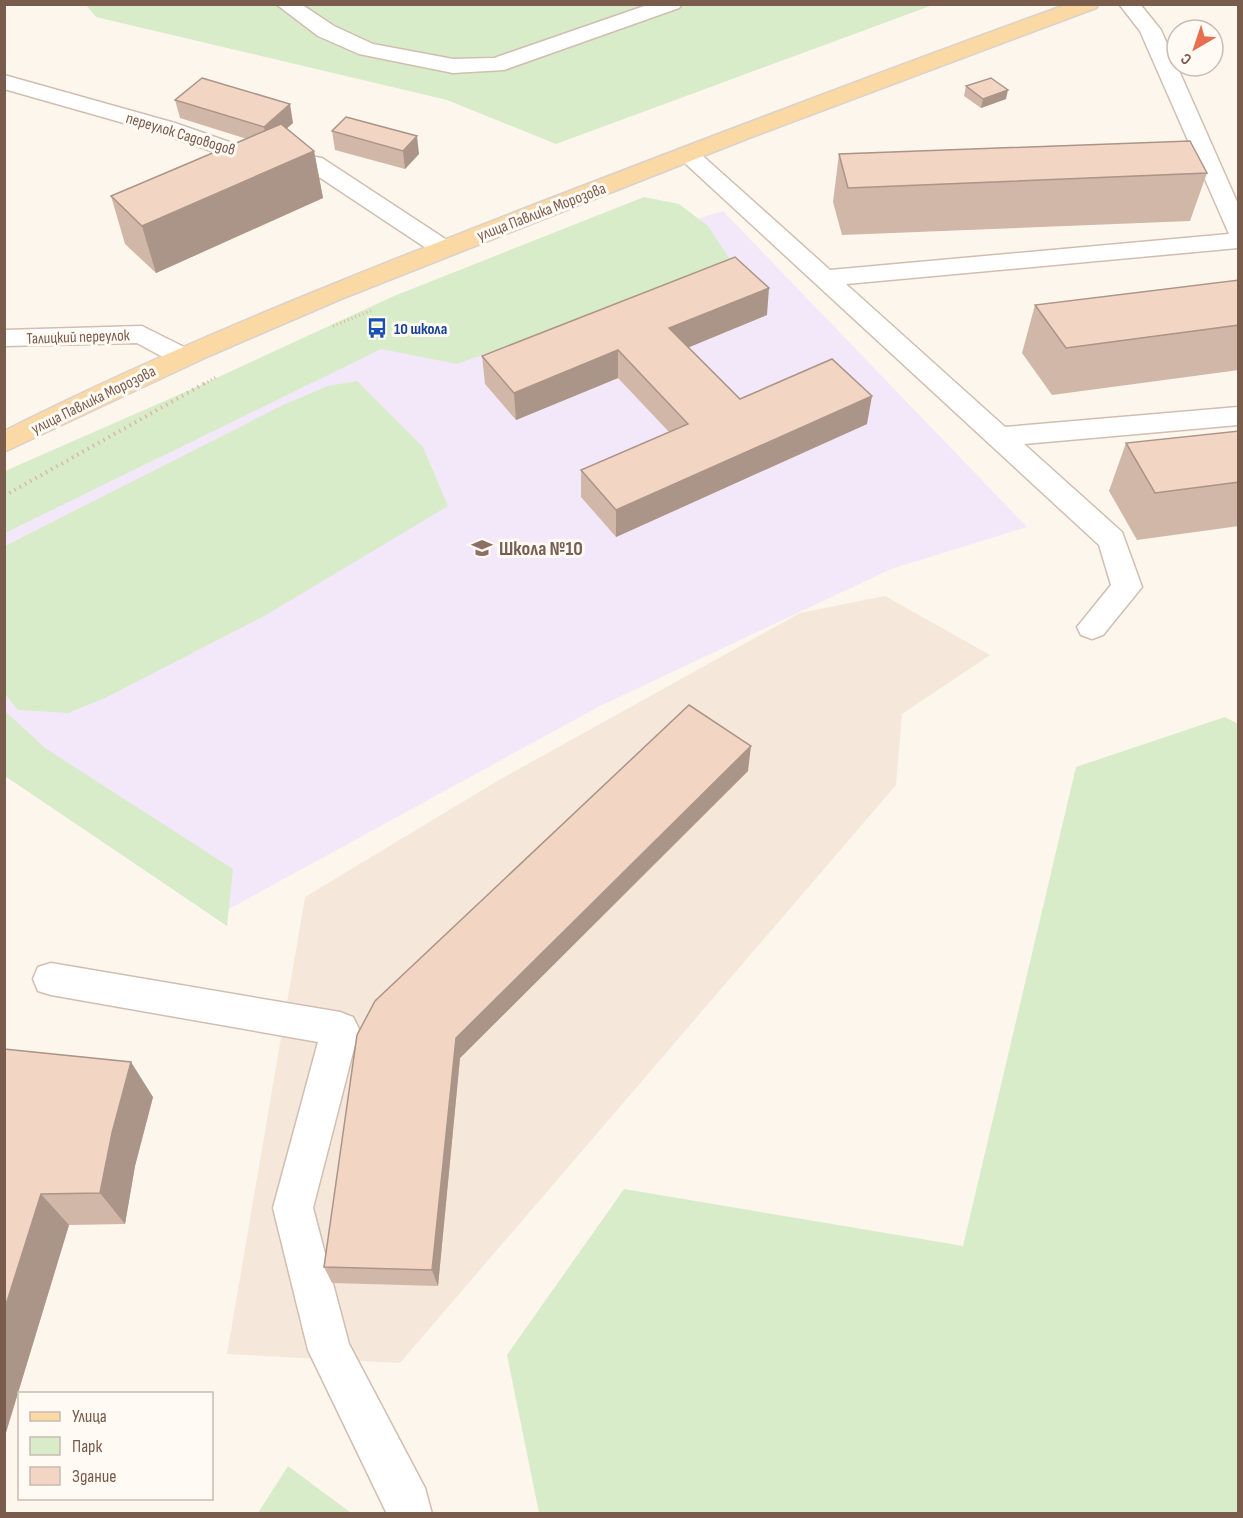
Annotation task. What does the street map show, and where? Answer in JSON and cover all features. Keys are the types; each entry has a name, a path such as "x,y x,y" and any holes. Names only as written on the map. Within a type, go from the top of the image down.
{"main road":[{"name":"улица Павлика Морозова","path":"4,443 94,396 181,356 444,249 687,154 1089,4"}],"street":[{"path":"286,4 326,31 367,49 453,66 496,65 672,4"},
{"path":"1129,4 1150,30 1239,230"},
{"name":"переулок Садоводов","path":"4,82 167,128 228,149 314,163 444,249"},
{"path":"687,154 1112,540 1127,587 1092,627"},
{"path":"824,278 1239,241"},
{"name":"Талицкий переулок","path":"4,338 142,334 181,356"},
{"path":"4,360 64,338"},
{"path":"999,437 1239,416"},
{"path":"51,979 340,1029 293,1208 330,1350 410,1504 410,1514"}],"path":[{"path":"331,327 375,309"},
{"path":"4,495 221,374"}],"shaded area":[{"name":"Школа №10","path":"723,211 1027,527 891,569 600,706 227,910 5,757 5,514 450,298"},
{"path":"885,596 990,655 902,714 896,785 400,1363 227,1354 305,897 499,780 800,613"}],"green space":[{"path":"86,5 933,5 556,144 447,100 96,17"},
{"path":"644,197 679,204 708,226 733,264 457,364 381,349 5,533 5,471 201,385 394,296"},
{"path":"357,381 423,447 448,506 266,615 105,698 68,713 18,710 5,694 5,546 283,405 328,386"},
{"path":"5,711 45,748 233,869 227,926 5,776"},
{"path":"1225,717 1238,724 1238,1513 539,1513 507,1355 624,1189 963,1246 1076,767"},
{"path":"288,1466 351,1513 258,1513"}],"building":[{"path":"202,78 290,104 264,127 175,100"},
{"path":"991,78 1008,90 983,99 966,86"},
{"path":"346,117 417,136 403,151 332,131"},
{"path":"281,124 314,151 142,226 111,196"},
{"path":"1190,141 1207,173 848,188 839,154"},
{"path":"735,257 769,288 669,328 740,399 832,359 872,396 616,510 581,470 688,424 618,350 514,393 482,356"},
{"path":"1239,280 1239,325 1066,348 1035,305"},
{"path":"1239,431 1239,482 1155,493 1126,443"},
{"path":"689,705 751,746 456,1038 432,1270 324,1267 357,1035 375,1001"},
{"path":"4,1049 131,1062 112,1133 100,1193 41,1194 4,1311"}],"place":[{"name":"10 школа","path":"377,328"},
{"name":"Школа №10","path":"482,548"}]}
